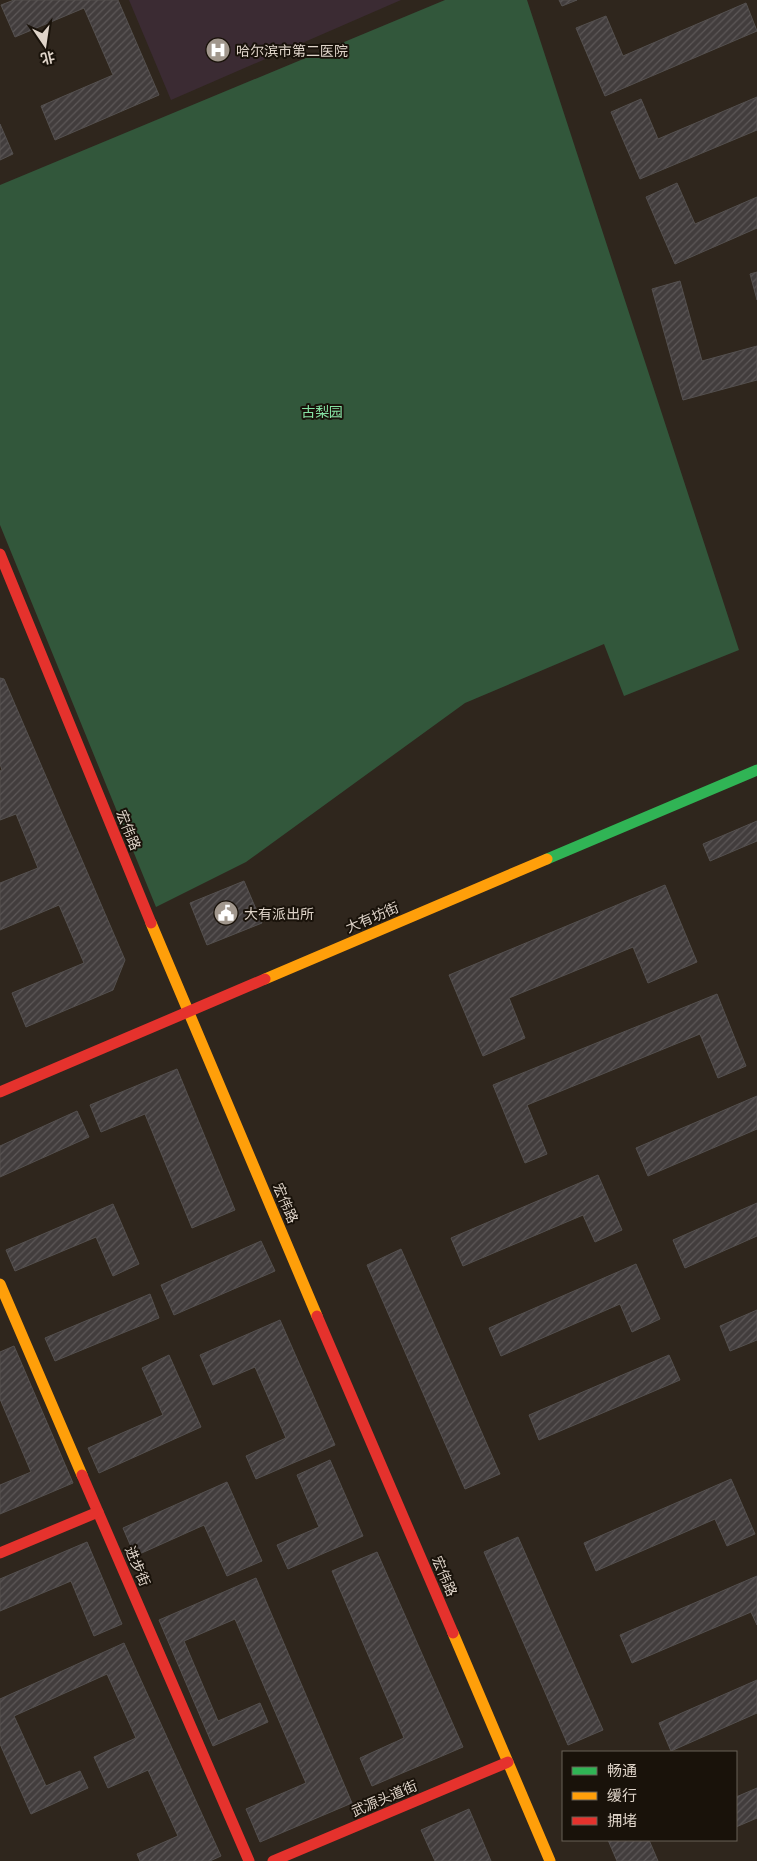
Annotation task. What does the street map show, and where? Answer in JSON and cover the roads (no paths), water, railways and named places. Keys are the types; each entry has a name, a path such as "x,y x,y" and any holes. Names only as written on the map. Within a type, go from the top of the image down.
{"main road":[{"name":"宏伟路","path":"0,554 188,1013 550,1861"},
{"name":"大有坊街","path":"0,1092 757,770"},
{"name":"进步街","path":"0,1284 249,1861"},
{"path":"0,1553 98,1512"},
{"name":"武源头道街","path":"273,1861 508,1762"}],"place":[{"name":"哈尔滨市第二医院","path":"218,50"},
{"name":"大有派出所","path":"226,913"}],"park label":[{"name":"古梨园","path":"322,411"}]}
